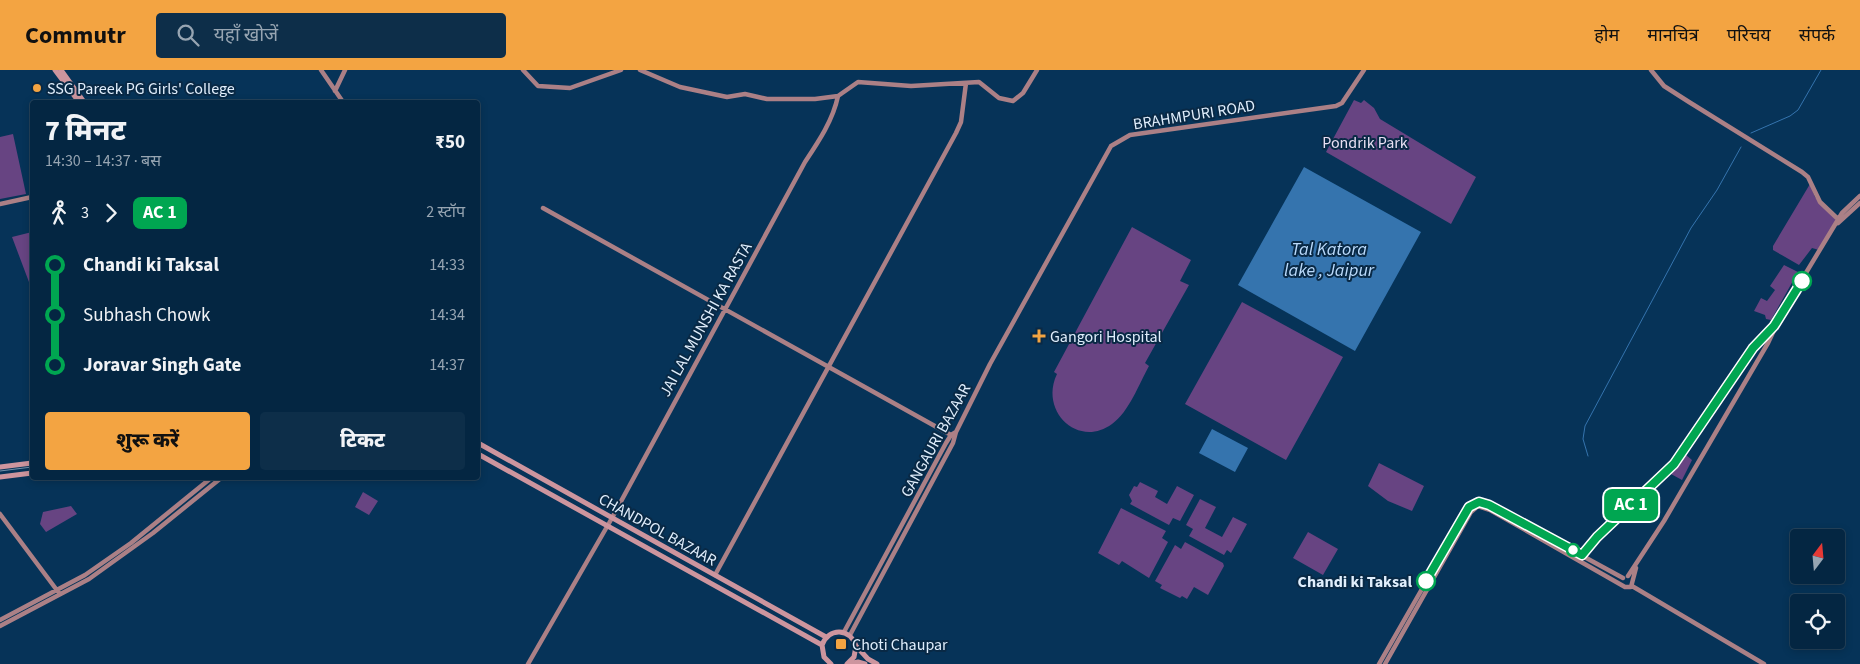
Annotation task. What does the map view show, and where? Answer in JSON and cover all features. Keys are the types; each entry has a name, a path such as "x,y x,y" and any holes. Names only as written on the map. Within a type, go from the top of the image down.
{"main road":[{"path":"55,70 78,100"},
{"path":"61,70 83,100"},
{"name":"CHANDPOL BAZAAR","path":"480,444 826,637"},
{"name":"CHANDPOL BAZAAR","path":"480,455 822,645"},
{"path":"0,467 30,464"},
{"path":"0,477 30,473"},
{"path":"828,663 822,652 822,645 826,637 836,632 844,632 850,635 856,646 868,659 877,664"},
{"path":"848,664 854,657 856,646"},
{"path":"848,664 862,662 866,664"}],"street":[{"path":"321,70 342,100"},
{"path":"335,91 345,70"},
{"path":"523,70 538,86 562,89 578,86 622,70"},
{"path":"640,70 680,87 727,97 746,94 767,99 815,99 838,96 858,82 911,86 979,82 999,98 1013,101 1023,93 1037,70"},
{"name":"BRAHMPURI ROAD","path":"1047,260 1104,158 1117,141 1130,136 1336,106 1342,103 1364,70"},
{"path":"1651,70 1664,86 1802,172 1808,177 1820,202 1838,221"},
{"path":"715,575 962,122 966,83"},
{"name":"JAI LAL MUNSHI KA RASTA","path":"528,664 612,518 805,162 823,134 838,96"},
{"path":"1622,585 1637,565 1756,364 1774,326 1838,221 1846,208 1860,196"},
{"path":"0,204 30,197"},
{"path":"1838,221 1860,203"},
{"path":"543,208 951,435"},
{"name":"GANGAURI BAZAAR","path":"844,632 951,435 956,432 971,400 1047,260"},
{"path":"1578,560 1597,537 1669,470 1753,348 1774,326"},
{"path":"850,635 953,443 956,432"},
{"path":"0,620 59,594 130,543 209,480"},
{"path":"0,626 59,594 122,556 218,480"},
{"path":"1379,664 1469,507 1479,502 1489,505 1582,555 1628,577 1632,586 1764,664"},
{"path":"1385,664 1474,509 1483,507 1627,588 1632,586"},
{"path":"0,514 59,594"}],"green space":[{"name":"Pondrik Park","path":"1354,100 1361,103 1364,100 1374,108 1380,119 1476,177 1451,224 1326,152"},
{"path":"13,134 26,194 0,199 0,137"},
{"path":"1810,184 1815,197 1837,221 1819,250 1812,248 1799,265 1773,250 1773,246"},
{"path":"1132,227 1191,260 1180,281 1189,285 1145,363 1149,366 1124,412 1112,424 1099,431 1087,432 1075,429 1065,422 1058,413 1053,401 1053,388 1057,374 1054,372"},
{"path":"30,232 30,285 12,237"},
{"path":"1784,265 1798,272 1771,320 1766,319 1765,315 1754,311 1761,298 1767,301 1775,290 1770,286"},
{"path":"1242,302 1343,357 1286,460 1185,404"},
{"path":"1686,455 1692,460 1682,480 1671,474"},
{"path":"1379,463 1424,486 1412,511 1388,501 1368,486"},
{"path":"1140,482 1158,491 1155,497 1167,504 1177,486 1194,495 1180,521 1173,518 1169,525 1130,504 1132,501 1129,495 1134,486 1137,487"},
{"path":"363,492 378,501 369,515 355,507"},
{"path":"1200,499 1216,507 1205,528 1222,537 1233,517 1247,524 1231,553 1227,550 1224,555 1189,536 1193,529 1186,525"},
{"path":"71,506 77,514 46,532 40,524 43,512"},
{"path":"1121,508 1166,531 1162,538 1168,542 1149,578 1122,561 1119,565 1098,553"},
{"path":"1308,532 1338,549 1323,575 1293,558"},
{"path":"1185,542 1223,563 1224,566 1208,595 1194,587 1187,599 1182,596 1180,598 1160,588 1162,585 1155,581 1175,545 1181,549"}],"water":[{"name":"Tal Katora lake , Jaipur","path":"1304,167 1421,232 1355,351 1238,285"},
{"path":"1212,429 1248,448 1235,472 1199,453"}],"waterway":[{"path":"1751,133 1790,116 1798,110 1821,70"},
{"path":"1588,456 1583,439 1585,426 1691,228 1717,190 1741,147"}],"railway":[{"path":"0,471 30,467"}],"bus line":[{"path":"1426,581 1469,507 1479,502 1489,505 1582,555 1597,537 1674,464 1729,386 1753,348 1774,326 1802,281"}],"place":[{"name":"SSG Pareek PG Girls' College","path":"37,88"},
{"name":"Gangori Hospital","path":"1039,336"},
{"name":"Chandi ki Taksal","path":"1426,581"},
{"name":"Choti Chaupar","path":"841,644"}]}
